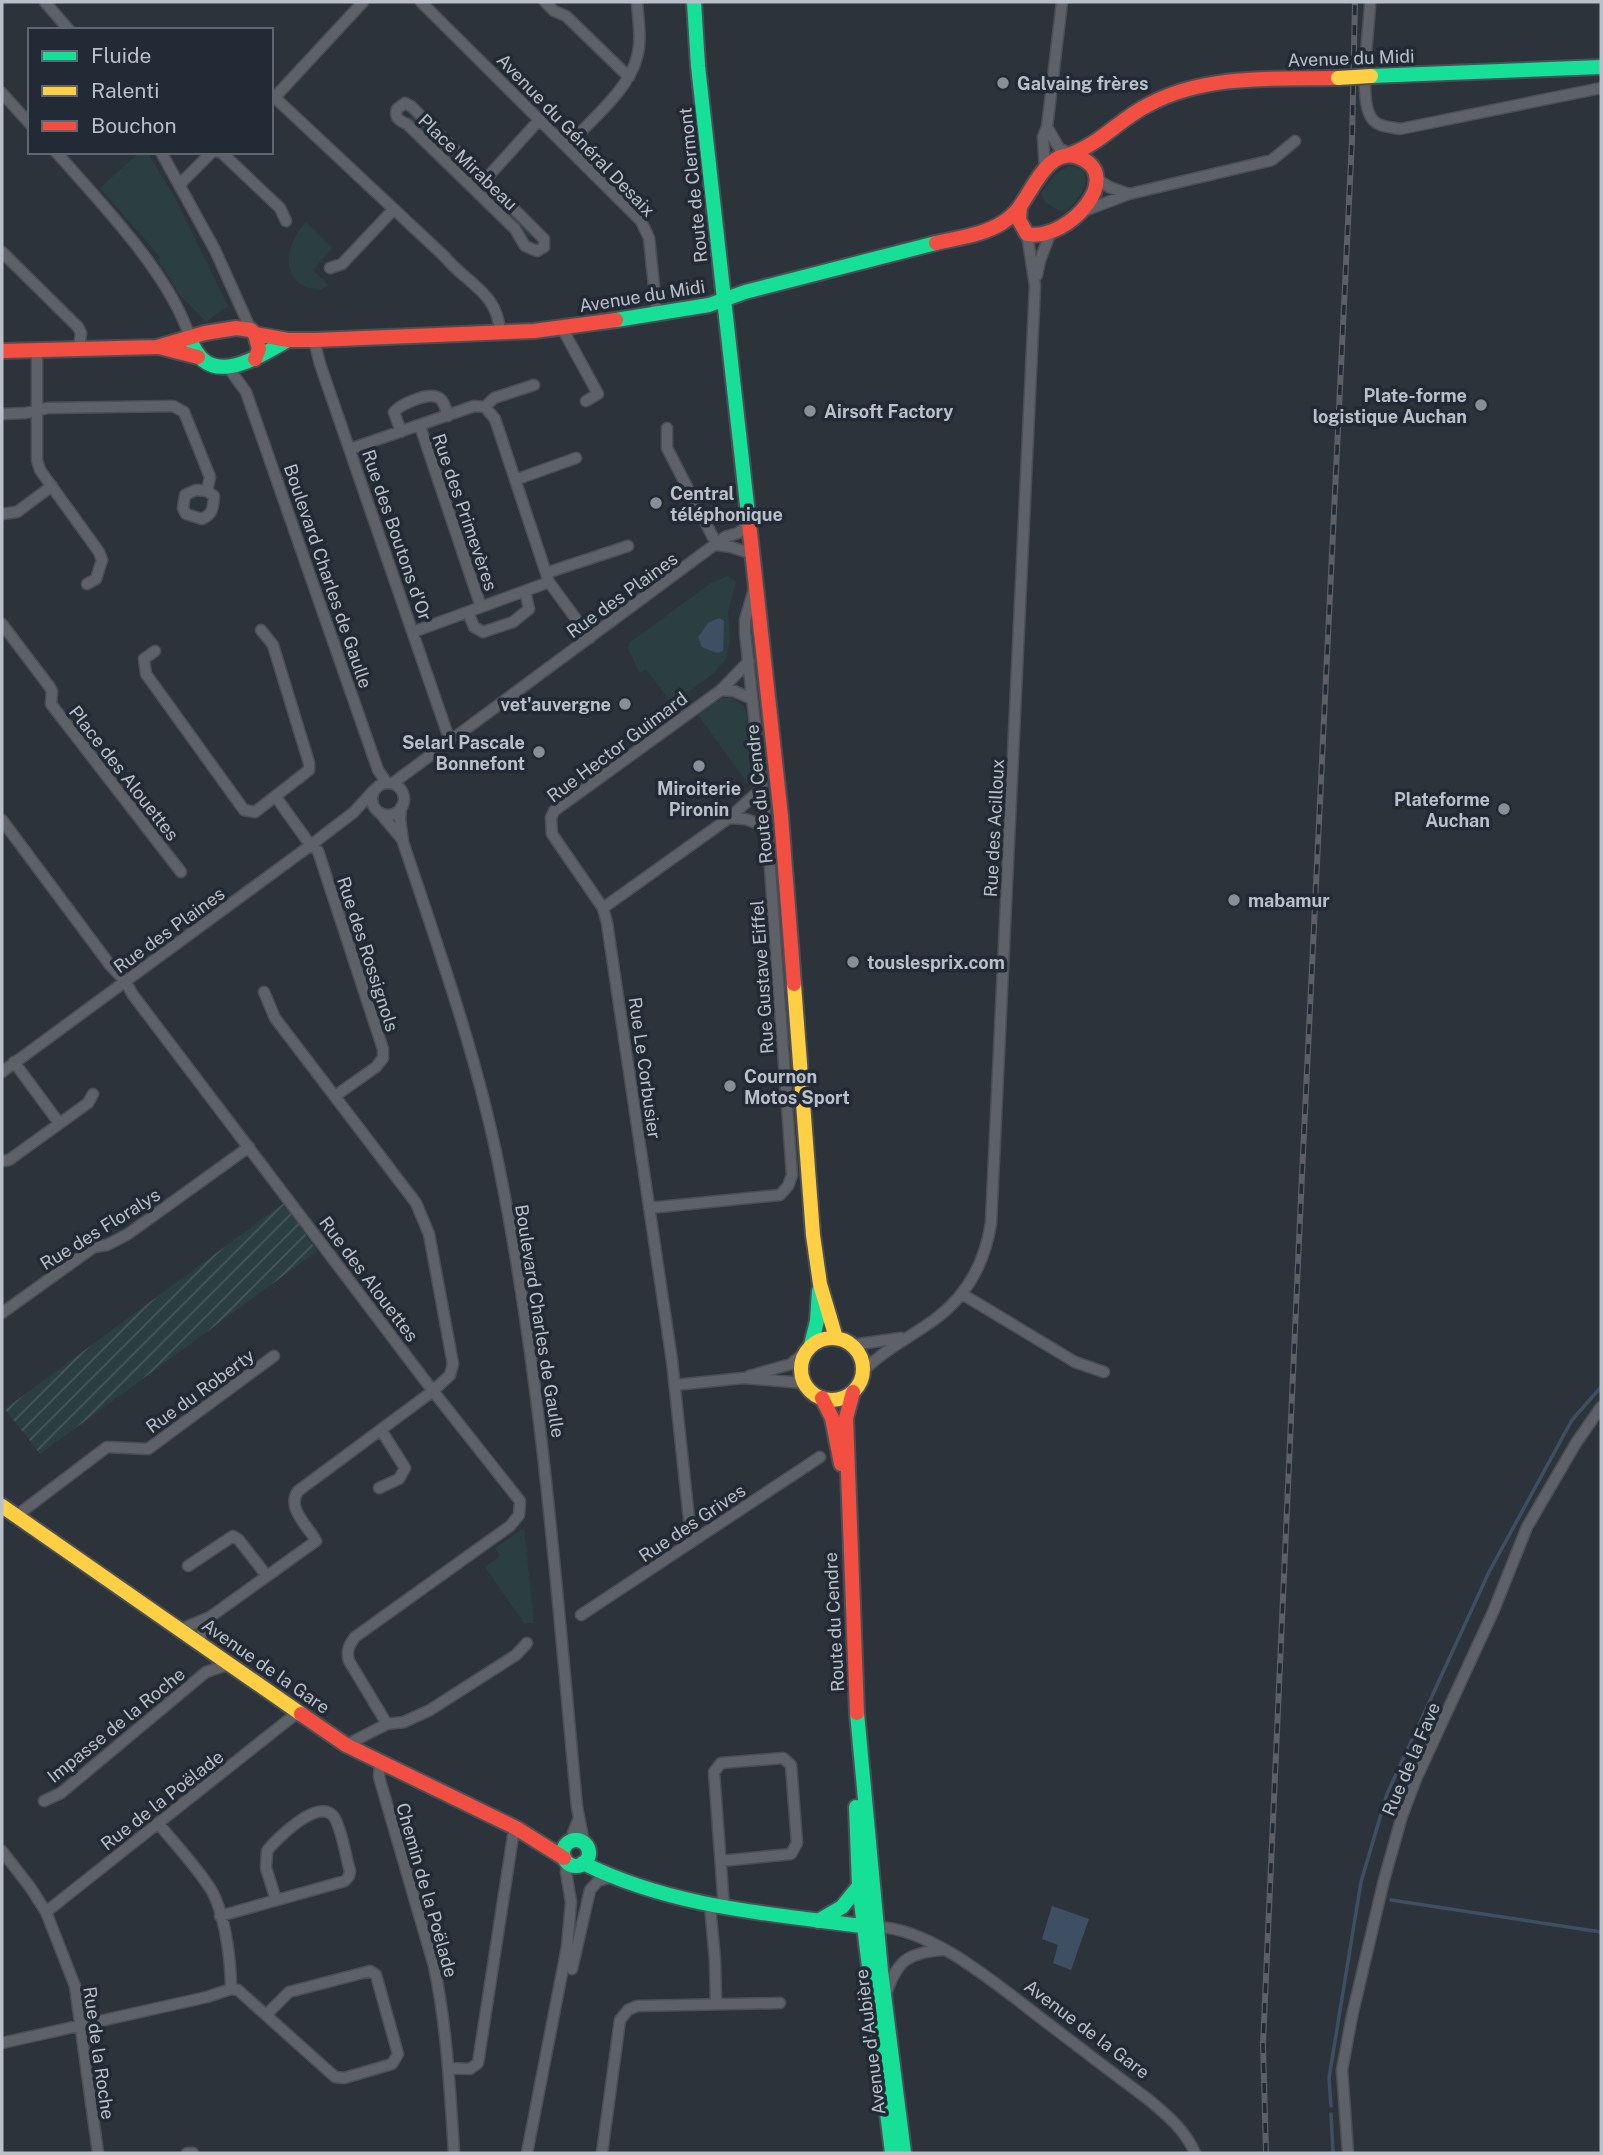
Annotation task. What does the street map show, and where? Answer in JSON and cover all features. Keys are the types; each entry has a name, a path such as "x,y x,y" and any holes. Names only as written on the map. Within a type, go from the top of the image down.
{"main road":[{"name":"Route de Clermont","path":"696,2 698,66 724,301"},
{"name":"Avenue du Midi","path":"1071,154 1083,151 1146,106 1166,96 1221,83 1599,67"},
{"name":"Avenue du Midi","path":"1096,177 1101,151 1120,124"},
{"path":"1071,154 1088,163 1096,177 1093,196 1079,213 1051,232 1038,236 1027,234 1019,220 1020,207 1030,188 1045,170 1062,157 1071,154"},
{"name":"Avenue du Midi","path":"992,229 1020,207"},
{"name":"Avenue du Midi","path":"190,338 236,328 288,340 500,333 562,328 657,315 724,301 745,292 992,229 1027,234"},
{"name":"Route du Cendre","path":"724,301 757,582 787,881 813,1236 820,1284 836,1338"},
{"path":"2,351 157,347 198,357 209,365 228,366 249,362 259,349 253,332"},
{"path":"157,347 190,338 198,357"},
{"name":"Avenue du Midi","path":"249,362 288,340"},
{"name":"Route du Cendre","path":"808,1348 817,1321 820,1284"},
{"path":"825,1338 836,1338 851,1345 859,1354 863,1371 853,1392 838,1399 822,1398 812,1393 804,1383 800,1367 808,1348 825,1338"},
{"name":"Route du Cendre","path":"853,1392 846,1418 848,1502 858,1740 870,1928"},
{"name":"Route du Cendre","path":"822,1398 832,1418 848,1502"},
{"name":"Avenue de la Gare","path":"2,1506 346,1745 380,1762 520,1830 575,1852 619,1878 655,1892 717,1907 870,1928"},
{"name":"Route du Cendre","path":"858,1740 856,1811 859,1886 870,1928"},
{"path":"818,1921 850,1902 859,1886"},
{"name":"Avenue d'Aubière","path":"870,1928 884,1998 904,2153"},
{"name":"Avenue d'Aubière","path":"870,1928 892,2153"}],"street":[{"path":"45,2 67,28"},
{"path":"363,2 273,96 490,300 499,320 500,333"},
{"name":"Avenue du Général Desaix","path":"421,2 634,214 648,233 657,315"},
{"path":"545,2 565,16 629,77"},
{"path":"567,146 622,89 629,77 638,54 637,2"},
{"path":"1045,170 1043,137 1047,127 1062,2"},
{"path":"1370,2 1364,93 1368,115 1376,124 1400,129 1601,88"},
{"path":"2,93 28,122"},
{"name":"Place Mirabeau","path":"409,104 484,181 544,239 545,245 541,249 525,247 515,229 407,124 399,120 396,113 399,106 409,104"},
{"name":"Place Mirabeau","path":"484,181 540,119"},
{"path":"1047,127 1059,148 1071,154"},
{"path":"1079,213 1129,194 1272,160 1295,141"},
{"path":"57,154 143,254 181,310 190,338"},
{"path":"162,154 225,270 253,332"},
{"path":"180,184 210,154"},
{"path":"223,154 280,208 286,221"},
{"path":"1096,177 1109,187 1129,194"},
{"path":"330,268 342,264 394,209"},
{"name":"Rue des Acilloux","path":"863,1371 905,1337 934,1320 962,1294 979,1268 989,1241 1035,286 1040,260 1051,232"},
{"name":"Rue des Acilloux","path":"1027,234 1035,286"},
{"path":"2,252 78,327 79,347"},
{"path":"562,328 566,340 598,394 586,401"},
{"name":"Rue des Boutons d'Or","path":"314,340 450,741"},
{"path":"37,350 37,460 40,470 99,552 102,560 96,579 87,584"},
{"name":"Boulevard Charles de Gaulle","path":"246,392 249,362"},
{"name":"Boulevard Charles de Gaulle","path":"228,366 246,392 383,786"},
{"path":"485,407 494,398 534,384"},
{"path":"401,432 394,412 399,406 428,396 443,401 448,416"},
{"path":"2,414 48,408 173,406 184,412 210,477 208,491"},
{"path":"350,449 474,406 485,407 495,419 547,578 590,638"},
{"name":"Rue des Primevères","path":"420,426 481,607"},
{"path":"667,428 667,448 717,545 753,554"},
{"path":"515,480 576,458"},
{"path":"2,514 17,512 52,486"},
{"name":"Rue des Plaines","path":"2,1072 311,845 383,786 412,770 725,537 738,533 749,524"},
{"path":"413,632 525,591 547,578 628,546"},
{"name":"Rue Gustave Eiffel","path":"649,1208 780,1195 788,1186 792,1175 766,829 745,620 757,582"},
{"path":"468,612 477,631 483,632 513,622 529,609 525,591"},
{"name":"Place des Alouettes","path":"2,624 50,686 51,704 181,872"},
{"path":"155,651 144,659 146,674 244,810 255,812 309,770 273,645 261,630"},
{"name":"Rue Hector Guimard","path":"603,908 552,834 551,818 554,811 720,690 749,662"},
{"path":"720,690 734,691 752,699"},
{"path":"354,812 389,814 402,802 412,770"},
{"path":"379,812 372,800 383,786 399,788 402,802"},
{"path":"603,908 729,818 761,789"},
{"name":"Rue des Rossignols","path":"276,797 318,851 383,1049 383,1058 376,1067 335,1096"},
{"name":"Boulevard Charles de Gaulle","path":"402,802 400,819 403,842 463,1025 500,1171 544,1452 579,1817 573,1833 575,1852 566,1872 571,1902 567,1947 527,2153"},
{"name":"Boulevard Charles de Gaulle","path":"379,812 403,842"},
{"path":"729,818 745,818 766,829"},
{"name":"Rue des Alouettes","path":"2,820 433,1391 514,1492 521,1508 516,1521 510,1526 355,1637 349,1645 349,1661 387,1724"},
{"name":"Rue Le Corbusier","path":"603,908 675,1385 687,1511 697,1538"},
{"path":"181,1629 210,1617 316,1541 295,1508 294,1496 433,1391 450,1375 453,1364 429,1234 416,1203 275,1018 264,992"},
{"path":"15,1062 59,1124"},
{"path":"2,1161 9,1160 88,1103 93,1094"},
{"name":"Rue des Floralys","path":"2,1313 94,1247 107,1245 128,1234 249,1147"},
{"path":"962,1294 1075,1362 1104,1372"},
{"name":"Rue des Acilloux","path":"851,1345 905,1337"},
{"path":"743,1378 790,1364 808,1348"},
{"name":"Rue du Roberty","path":"16,1516 107,1447 148,1448 274,1356"},
{"path":"675,1385 743,1378 804,1383"},
{"name":"Rue de la Fave","path":"1348,2153 1342,2070 1352,2016 1402,1816 1416,1779 1493,1612 1527,1527 1601,1407"},
{"path":"379,1488 399,1479 405,1468 381,1430"},
{"name":"Rue des Grives","path":"581,1615 820,1457"},
{"path":"30,1526 35,1500"},
{"path":"188,1566 233,1535 267,1576"},
{"name":"Impasse de la Roche","path":"206,1672 204,1645 210,1617"},
{"path":"346,1745 387,1724 404,1721 430,1710 516,1655 527,1643"},
{"name":"Impasse de la Roche","path":"44,1801 61,1793 206,1672 230,1664"},
{"name":"Rue de la Poëlade","path":"46,1912 297,1711"},
{"path":"716,2004 715,1960 721,1861 714,1772 722,1763 783,1758 791,1765 797,1843 791,1854 721,1861"},
{"name":"Chemin de la Poëlade","path":"380,1762 379,1777 435,1966 448,2068 454,2153"},
{"path":"220,1916 338,1885 349,1877 336,1820 328,1812 322,1810 310,1814 267,1851 266,1868 276,1900"},
{"path":"159,1823 211,1890 231,1964 231,1989"},
{"path":"448,2068 470,2069 478,2063 513,1836 520,1830"},
{"name":"Rue de la Roche","path":"2,1851 46,1912 75,1986 98,2153"},
{"path":"572,1969 590,1889 604,1878 619,1878"},
{"name":"Avenue de la Gare","path":"870,1928 894,1927 929,1941 972,1967 1149,2100 1176,2123 1195,2153"},
{"path":"884,1998 893,1973 904,1959 920,1952 942,1950"},
{"path":"2,2043 207,1997 231,1989 239,1990 266,2015 335,2077 392,2064 398,2054 376,1975 370,1971 289,1992 266,2015"},
{"path":"602,2153 620,2020 628,2010 637,2006 780,2003"},
{"path":"187,2153 193,2153"}],"green space":[{"path":"410,116 419,120 534,234 533,237 528,236 408,119"},
{"path":"138,154 148,154 174,196 228,306 206,322 179,294 158,260 160,257 100,188"},
{"path":"1069,166 1081,169 1085,186 1067,210 1059,211 1045,202 1041,193 1056,174"},
{"path":"306,222 332,248 313,270 328,285 320,290 306,287 297,281 289,264 293,242"},
{"path":"728,576 736,582 728,612 730,640 726,659 713,674 672,704 646,669 640,673 628,649 629,643 711,583"},
{"path":"730,697 744,706 747,715 755,777 751,788 698,715 722,698"},
{"path":"284,1203 317,1251 40,1454 5,1409"},
{"path":"524,1528 534,1623 524,1623 485,1567 500,1556 495,1548"}],"water":[{"path":"719,618 724,621 723,651 717,653 702,647 698,637 708,623"},
{"path":"1052,1906 1089,1919 1071,1970 1053,1963 1058,1945 1042,1939"}],"waterway":[{"path":"1331,2106 1329,2078 1361,1882 1387,1794 1489,1572 1572,1420 1601,1387"},
{"path":"1391,1900 1601,1932"},
{"path":"1331,2114 1333,2153"}],"railway":[{"path":"1266,2153 1263,2044 1352,140 1355,2"}],"traffic: fast":[{"path":"694,2 698,66 749,523"},
{"path":"1371,76 1601,67"},
{"path":"616,320 709,305 745,292 936,243"},
{"path":"190,338 198,354 208,363 220,367 247,361 288,340"},
{"path":"811,1345 817,1321 819,1291"},
{"path":"857,1713 881,1971 904,2153"},
{"path":"856,1807 859,1886 892,2153"},
{"path":"576,1840 585,1844 589,1853 585,1862 576,1866 567,1862 563,1853 567,1844 576,1840"},
{"path":"583,1863 617,1878 688,1900 760,1913 870,1927"},
{"path":"818,1921 842,1907 859,1886"}],"traffic: slow":[{"path":"1338,78 1371,76"},
{"path":"794,984 813,1235 820,1284 836,1338"},
{"path":"826,1338 838,1338 854,1347 861,1357 863,1369 861,1381 854,1391 838,1400 826,1400 815,1395 806,1386 801,1375 801,1363 806,1352 815,1343 826,1338"},
{"path":"2,1506 301,1714"}],"traffic: jam":[{"path":"1071,154 1092,144 1148,105 1193,88 1241,80 1338,78"},
{"path":"936,243 995,227 1013,215 1042,172 1058,158 1067,155 1078,157 1092,166 1096,178 1094,191 1074,218 1059,228 1043,234 1027,234 1019,220 1020,207"},
{"path":"255,334 288,340 314,340 534,331 616,320"},
{"path":"2,351 157,347 205,333 236,328 251,330 255,334 259,349 255,359"},
{"path":"159,347 198,357"},
{"path":"749,523 781,816 794,984"},
{"path":"853,1392 846,1418 857,1713"},
{"path":"822,1398 832,1418 841,1464"},
{"path":"301,1714 346,1745 516,1828 564,1858"}],"place":[{"name":"Galvaing frères","path":"1003,83"},
{"name":"Plate-forme logistique Auchan","path":"1481,405"},
{"name":"Airsoft Factory","path":"810,411"},
{"name":"Central téléphonique","path":"656,503"},
{"name":"vet'auvergne","path":"625,704"},
{"name":"Selarl Pascale Bonnefont","path":"539,752"},
{"name":"Miroiterie Pironin","path":"699,766"},
{"name":"Plateforme Auchan","path":"1504,809"},
{"name":"mabamur","path":"1234,900"},
{"name":"touslesprix.com","path":"853,962"},
{"name":"Cournon Motos Sport","path":"730,1086"}]}
